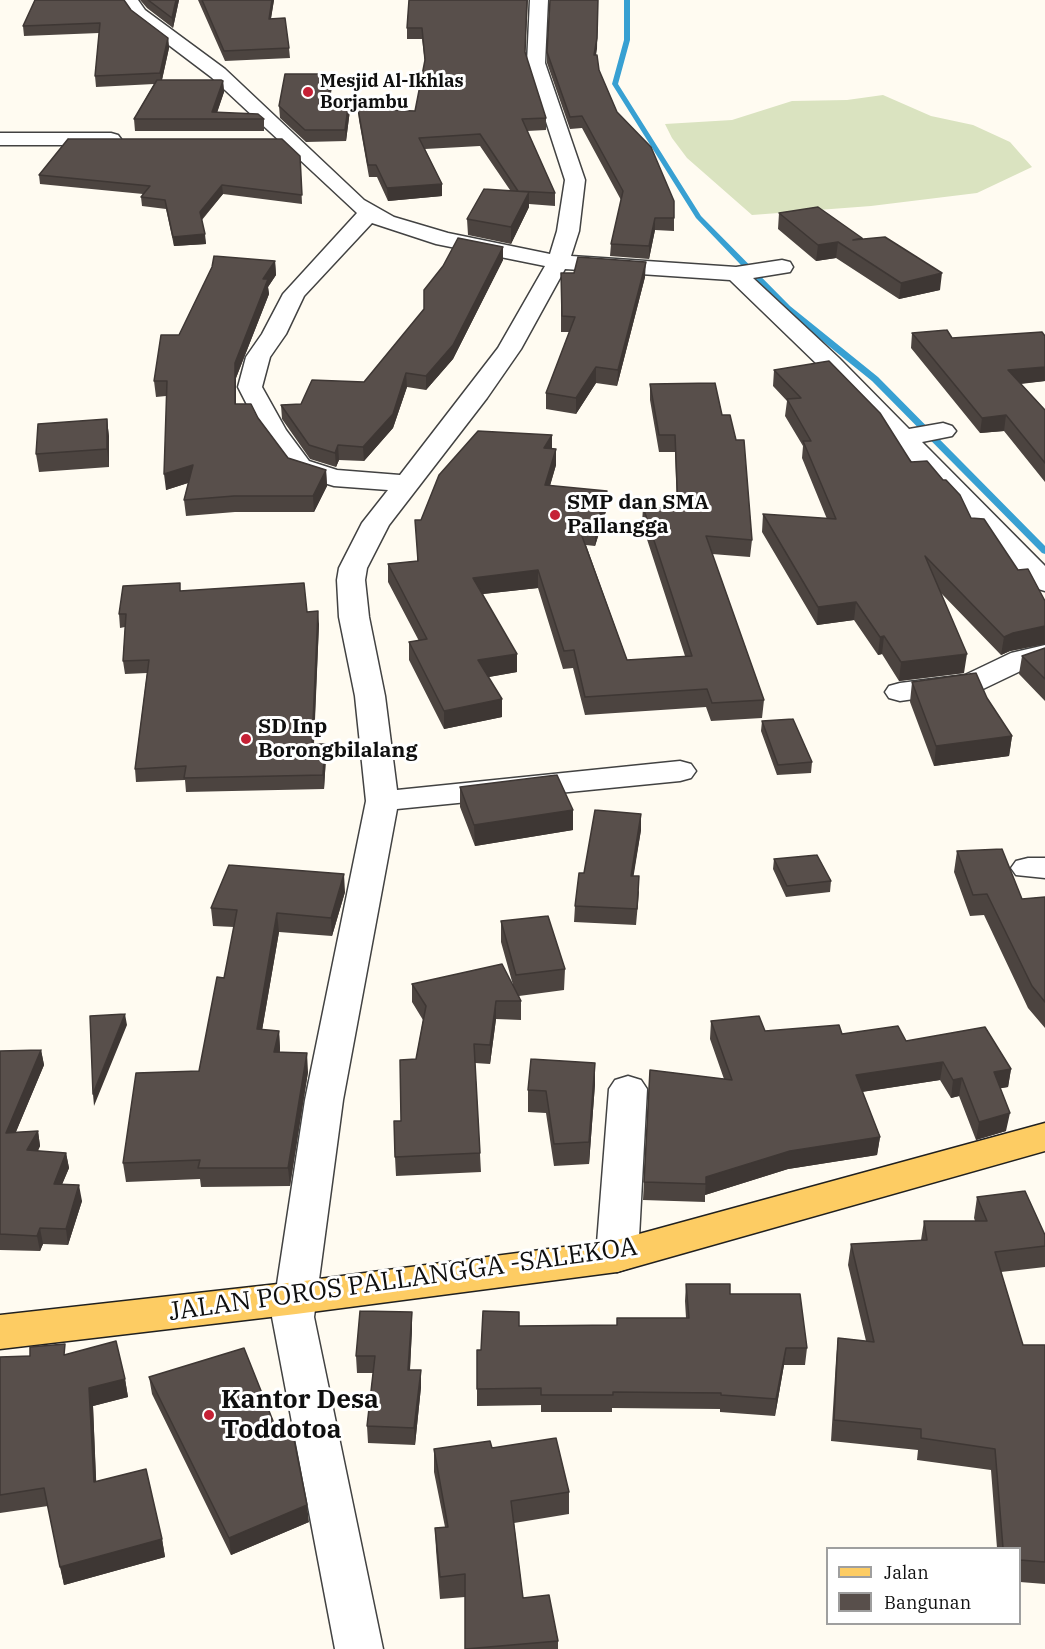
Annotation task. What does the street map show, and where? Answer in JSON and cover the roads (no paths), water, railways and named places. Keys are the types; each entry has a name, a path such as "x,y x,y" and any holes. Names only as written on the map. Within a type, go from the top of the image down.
{"main road":[{"name":"JALAN POROS PALLANGGA -SALEKOA","path":"0,1332 296,1298 617,1256 1045,1137"}],"street":[{"path":"129,0 139,14 218,73 286,139 369,214 408,230 558,262 741,273 778,267"},
{"path":"359,1649 293,1317 324,1100 382,801 370,696 354,617 351,580 353,568 376,524 478,393 509,349 558,262 568,231 575,180 540,83 536,63 539,0"},
{"path":"0,139 134,139"},
{"path":"263,139 286,139"},
{"path":"369,214 294,294 274,334 258,357 250,387 274,432 300,467 334,478 407,484"},
{"path":"741,273 830,363 924,435 1045,582"},
{"path":"900,692 972,683 1022,659 1045,654"},
{"path":"382,801 680,771"},
{"path":"617,1256 628,1089"}],"waterway":[{"path":"627,0 627,40 615,84 698,217 787,308 875,379 1045,551"}],"place":[{"name":"Mesjid Al-Ikhlas Borjambu","path":"308,92"},
{"name":"SMP dan SMA Pallangga","path":"555,515"},
{"name":"SD Inp Borongbilalang","path":"246,739"},
{"name":"Kantor Desa Toddotoa","path":"209,1415"}]}
